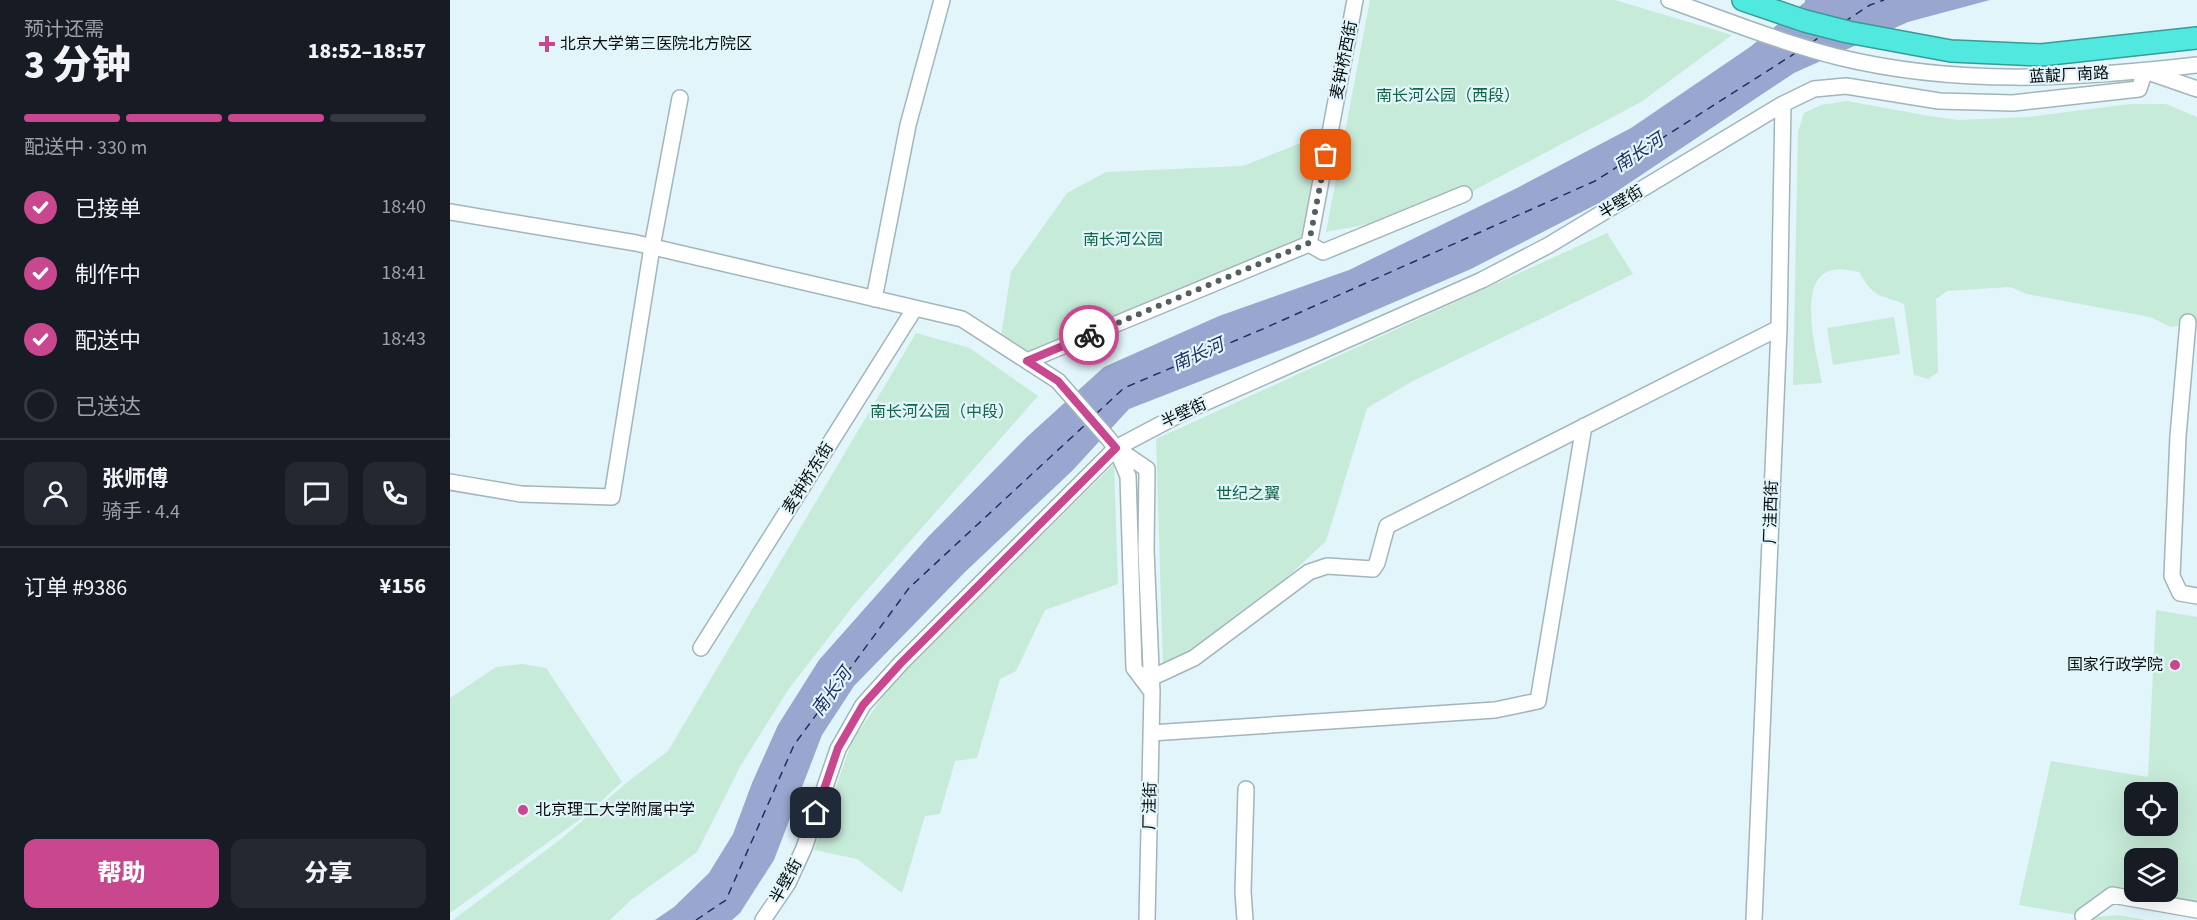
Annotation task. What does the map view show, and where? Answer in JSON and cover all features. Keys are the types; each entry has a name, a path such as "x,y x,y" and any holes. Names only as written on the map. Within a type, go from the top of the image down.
{"highway":[{"name":"蓝靛厂南路","path":"1752,3 1848,32 1951,51 2041,55 2197,39"}],"street":[{"path":"874,299 908,125 942,0"},
{"name":"麦钟桥西街","path":"1309,243 1355,0"},
{"name":"蓝靛厂南路","path":"1669,0 1792,44 1838,57 1941,75 2042,78 2197,65"},
{"path":"2145,71 2197,88"},
{"name":"半壁街","path":"763,920 788,883 804,848 838,748 863,705 1112,443 1482,280 1549,245 1784,104 1814,89 1846,86 1940,101 2013,103 2139,89 2145,71"},
{"path":"450,482 521,494 612,498 652,247 680,98"},
{"name":"厂洼西街","path":"1754,920 1779,328 1784,104"},
{"path":"1027,361 1309,243 1323,252 1464,194"},
{"path":"450,212 652,247 962,319 1058,381 1112,443"},
{"name":"麦钟桥东街","path":"701,648 915,308"},
{"path":"2188,322 2178,436 2172,576 2180,593 2197,596"},
{"path":"1152,685 1194,658 1309,572 1327,566 1373,569 1377,563 1387,526 1779,328"},
{"path":"1151,733 1495,710 1538,701 1584,426"},
{"name":"厂洼街","path":"1112,443 1147,469 1146,550 1152,685 1147,920"},
{"path":"1245,920 1243,892 1246,789"},
{"path":"2083,916 2112,895 2197,910"}],"green space":[{"name":"南长河公园（西段）","path":"1370,0 1615,0 1732,35 1641,102 1433,212 1326,232"},
{"path":"1847,101 1959,120 2028,117 2130,104 2166,104 2197,117 2197,323 2171,327 2150,317 2027,294 2010,287 1947,291 1936,299 1938,372 1928,379 1914,375 1904,304 1877,294 1859,272 1835,270 1827,272 1818,280 1813,292 1811,307 1814,341 1822,383 1793,385 1798,132 1804,113 1821,105"},
{"name":"南长河公园","path":"1321,135 1302,240 1025,353 1001,336 1011,272 1067,193 1106,172 1243,166"},
{"name":"世纪之翼","path":"1607,233 1633,274 1413,381 1367,408 1326,541 1194,665 1163,667 1156,439"},
{"path":"1894,317 1900,354 1833,365 1827,328"},
{"name":"南长河公园（中段）","path":"916,333 970,348 1038,396 853,606 788,690 741,765 697,852 631,900 610,920 453,920 561,839 668,751"},
{"path":"1114,464 1118,584 1045,610 1016,671 1000,679 977,758 955,761 940,814 925,816 902,893 857,859 814,850 852,741 891,685"},
{"path":"2156,610 2197,617 2197,915 2101,899 2077,915 2019,905 2051,761 2148,777"},
{"name":"北京理工大学附属中学","path":"522,664 546,668 622,782 586,815 450,913 450,698 496,667"},
{"path":"2118,915 2146,920 2087,920 2093,917"}],"water":[{"name":"南长河","path":"1805,0 1990,0 1908,22 1794,73 1601,202 1471,269 1311,338 1129,409 1073,470 965,572 854,686 822,735 774,860 740,913 732,920 655,920 674,907 709,873 733,834 752,783 778,725 819,660 928,537 1028,436 1104,367 1219,316 1349,270 1517,188 1631,128 1750,47"}],"ferry route":[{"path":"1844,22 1870,5 1884,0"},
{"path":"1811,43 1822,35"},
{"path":"1096,414 1124,388 1265,328 1595,181 1797,52"},
{"path":"696,920 726,900 794,745 909,588 1086,424"}],"way so far":[{"path":"1089,335 1309,243 1326,155"}],"place":[{"name":"北京大学第三医院北方院区","path":"547,44"},
{"name":"国家行政学院","path":"2175,665"},
{"name":"北京理工大学附属中学","path":"523,810"}],"route":[{"path":"816,813 838,748 863,705 901,663 1116,448 1058,381 1027,361 1089,335"}]}
